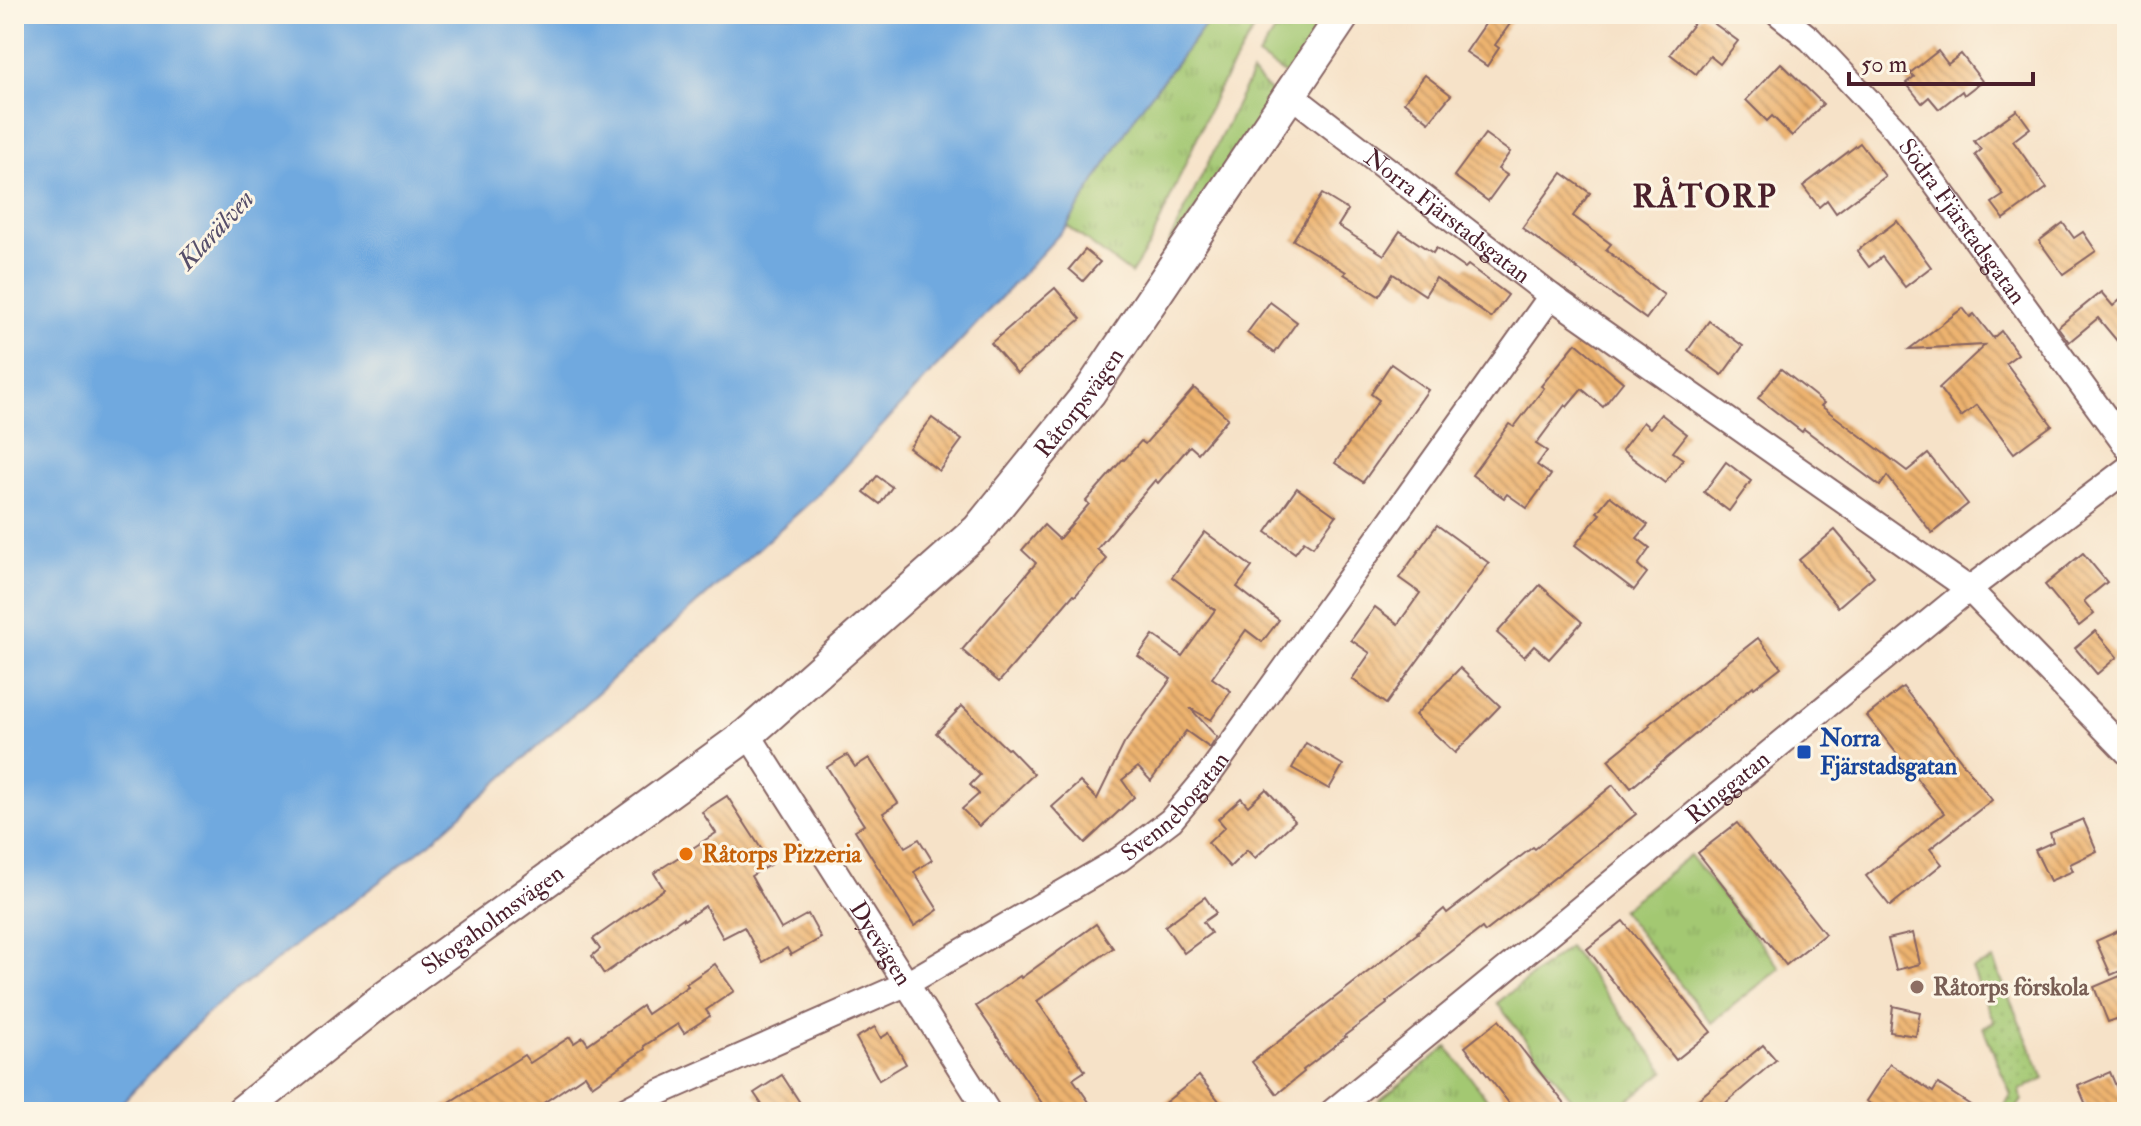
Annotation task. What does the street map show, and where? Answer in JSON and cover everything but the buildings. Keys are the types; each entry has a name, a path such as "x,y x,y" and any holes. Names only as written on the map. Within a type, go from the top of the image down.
{"street":[{"name":"Råtorpsvägen","path":"748,734 978,530 1089,393 1344,14"},
{"name":"Södra Fjärstadsgatan","path":"1779,14 1810,39 1896,130 2127,447"},
{"name":"Norra Fjärstadsgatan","path":"1291,95 1551,296 1969,589 2127,752"},
{"name":"Svennebogatan","path":"622,1112 908,983 1120,859 1171,820 1211,772 1551,296"},
{"name":"Ringgatan","path":"1332,1112 1969,589 2127,469"},
{"name":"Dyevägen","path":"748,734 988,1112"},
{"name":"Skogaholmsvägen","path":"242,1112 379,1002 748,734"}],"green space":[{"path":"1209,14 1263,14 1216,94 1151,242 1131,274 1067,226 1138,112 1209,21"},
{"path":"1287,14 1330,14 1289,77 1258,56"},
{"path":"1252,73 1275,96 1160,261"},
{"path":"1690,855 1780,968 1711,1023 1621,910"},
{"path":"1569,947 1665,1071 1613,1112 1582,1112 1497,1003"},
{"path":"1993,960 2044,1079 2020,1090 2022,1100 2014,1112 2000,1112 2011,1095 1983,1027 1994,1022 1972,969"},
{"path":"1447,1047 1497,1112 1388,1112 1379,1101"}],"water":[{"name":"Klarälven","path":"14,14 1209,14 1209,20 1138,112 1067,226 818,495 431,842 204,1016 113,1112 14,1112"}],"place":[{"name":"Norra Fjärstadsgatan","path":"1804,752"},
{"name":"Råtorps Pizzeria","path":"686,854"},
{"name":"Råtorps förskola","path":"1917,987"}],"district":[{"name":"RÅTORP","path":"1705,197"}]}
